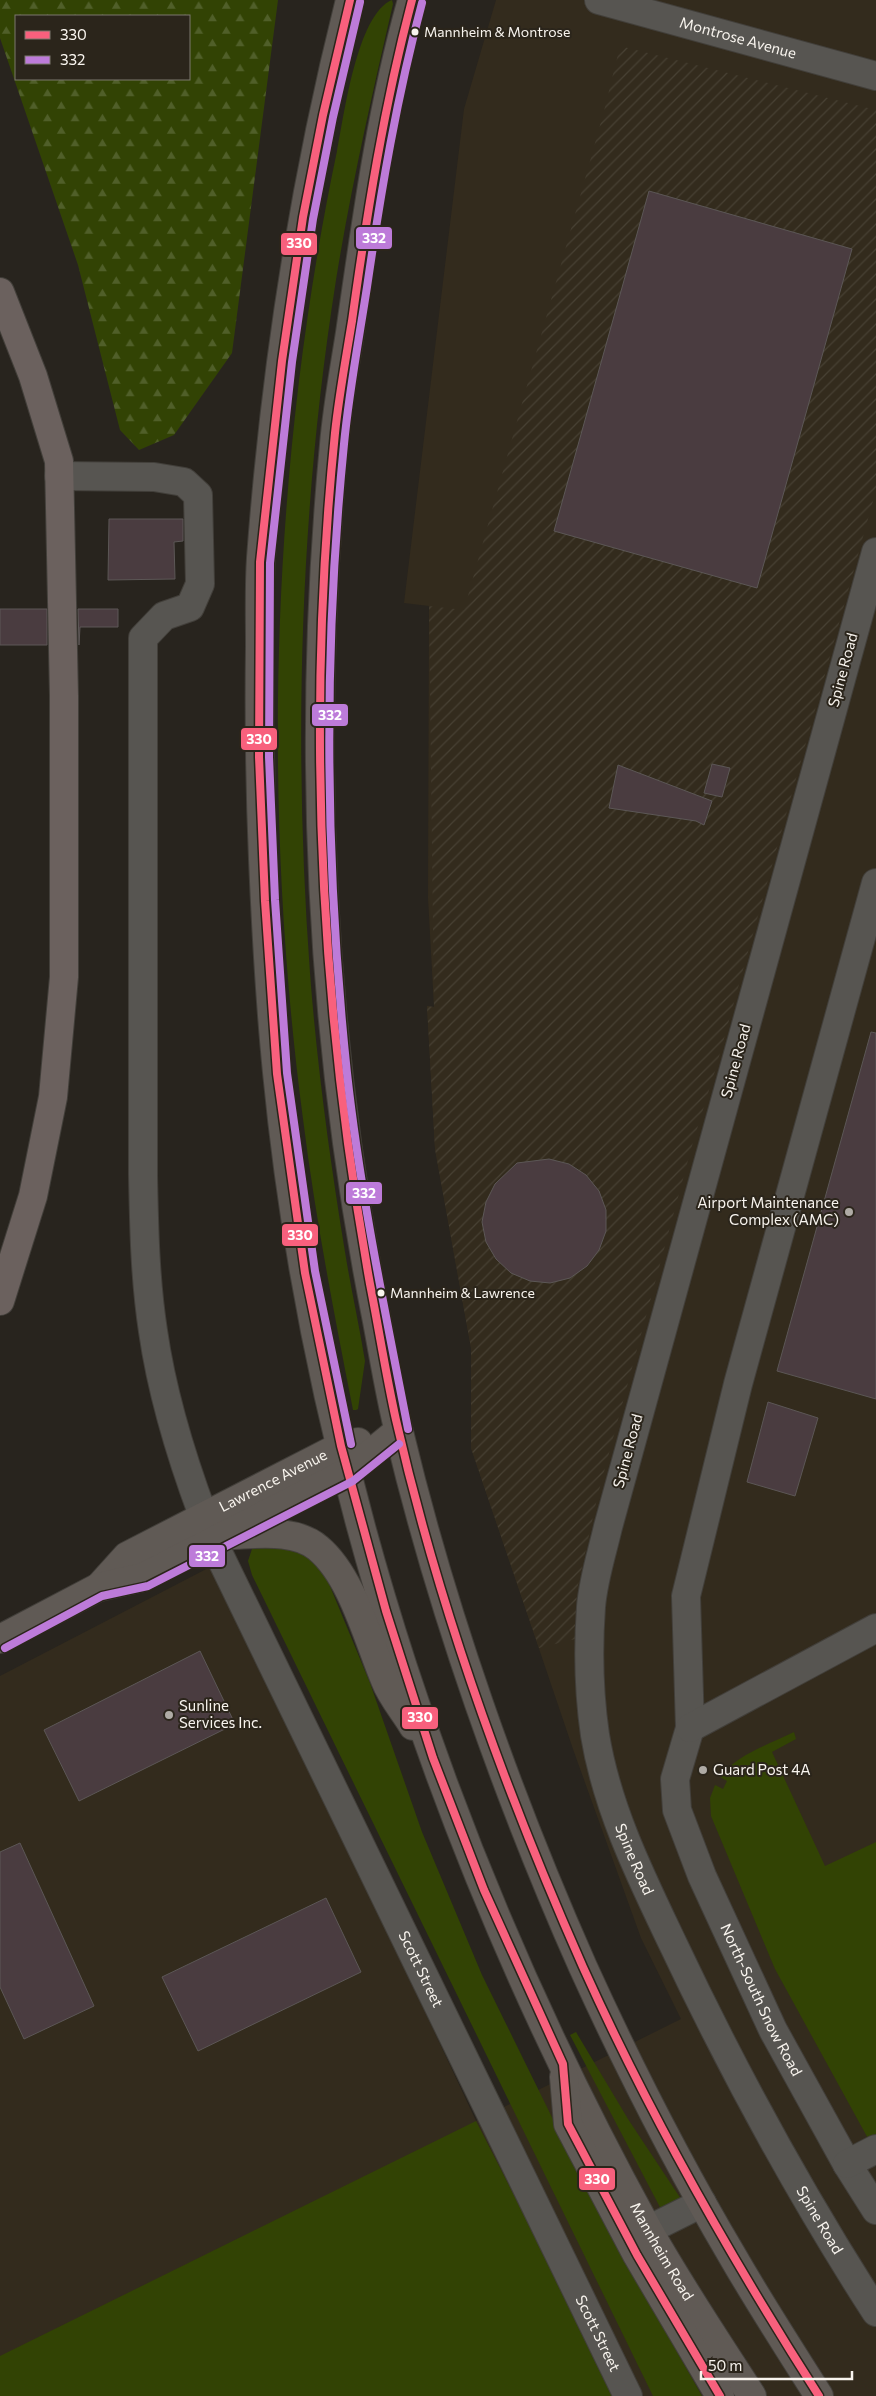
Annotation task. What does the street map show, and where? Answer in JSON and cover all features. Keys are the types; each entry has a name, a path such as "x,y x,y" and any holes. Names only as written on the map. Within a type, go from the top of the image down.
{"highway":[{"path":"0,292 33,376 59,461 64,696 64,977 53,1097 33,1196 0,1301"}],"main road":[{"name":"Mannheim Road","path":"350,0 323,115 303,217 282,361 260,562 259,757 265,901 277,1074 305,1273 341,1446 372,1564 433,1758 484,1890 563,2064 648,2230 700,2316 752,2396"},
{"path":"412,0 379,143 334,439 326,550 321,672 320,833 328,968 338,1076 354,1196 398,1431 436,1566 479,1702 531,1840 592,1984 641,2087 734,2259 819,2396"},
{"name":"Lawrence Avenue","path":"99,1587 127,1556 203,1515 341,1446 398,1431"},
{"name":"Lawrence Avenue","path":"0,1639 99,1587 143,1577 348,1472 398,1431"},
{"path":"220,1538 268,1534 292,1536 318,1547 348,1588 386,1683 433,1758"},
{"path":"563,2064 568,2124 637,2255 720,2396"}],"street":[{"name":"Montrose Avenue","path":"599,0 876,76"},
{"path":"59,476 154,477 184,482 198,496 200,584 190,607 164,616 143,638 143,1175 145,1246 153,1332 185,1467 203,1515"},
{"name":"Spine Road","path":"876,552 608,1527 591,1605 591,1664 595,1735 612,1804 634,1862 707,2017 772,2138 828,2237 876,2312"},
{"path":"876,883 738,1384 686,1596 690,1728 876,1628"},
{"name":"Scott Street","path":"220,1538 492,2114 628,2396"},
{"name":"North-South Snow Road","path":"690,1728 675,1779 677,1810 702,1876 773,2030 847,2164 876,2210"},
{"path":"847,2164 876,2149"},
{"path":"648,2230 702,2202"}],"shaded area":[{"path":"496,0 876,0 876,2396 0,2396 0,1676 216,1564 476,2121 681,2019 641,1938 574,1752 471,1448 471,1348 435,1149 427,1006 434,1007 428,898 429,606 404,603 464,109"},
{"path":"620,46 876,110 876,490 715,1071 693,1142 598,1494 577,1590 575,1639 539,1648 471,1448 471,1348 435,1149 427,1006 434,1007 429,606 464,610 604,111"}],"green space":[{"path":"0,0 278,0 232,353 174,435 139,450 120,430 78,265 0,38"},
{"path":"392,0 393,4 355,176 336,280 314,452 303,626 302,799 310,973 316,1043 329,1148 345,1252 365,1361 358,1409 353,1410 313,1192 290,999 281,878 278,756 280,634 286,511 298,390 315,270 354,68 370,25 380,9"},
{"path":"260,1544 291,1545 310,1556 327,1579 370,1683 422,1832 482,1975 603,2221 702,2396 653,2396 252,1575 248,1561 252,1549"},
{"path":"794,1732 796,1739 772,1752 825,1866 876,1842 876,2153 775,1969 711,1816 710,1798 715,1785 723,1789 727,1781 720,1777 727,1769 754,1750"},
{"path":"576,2032 628,2119 683,2202 663,2213 570,2035"},
{"path":"476,2121 617,2396 0,2396 0,2356"}],"building":[{"path":"649,191 852,249 757,588 554,531"},
{"path":"109,519 183,519 183,541 174,542 175,579 108,580"},
{"path":"0,609 47,609 47,645 0,645"},
{"path":"78,609 118,609 118,627 80,627 79,645"},
{"path":"712,764 730,768 722,797 704,793"},
{"path":"618,765 712,801 704,825 696,821 609,808"},
{"name":"Airport Maintenance Complex (AMC)","path":"871,1032 876,1033 876,1399 777,1371"},
{"path":"549,1159 569,1164 586,1175 599,1191 606,1210 606,1231 599,1250 587,1266 570,1278 550,1283 530,1281 511,1273 496,1259 486,1242 482,1222 486,1202 495,1184 517,1163"},
{"path":"768,1402 818,1418 795,1496 747,1482"},
{"path":"200,1651 235,1724 79,1801 44,1730"},
{"path":"20,1843 94,2006 24,2039 0,1987 0,1852"},
{"path":"326,1898 361,1972 198,2051 162,1977"}],"transit line":[{"name":"330","path":"350,0 323,115 303,217 282,361 260,562 259,757 265,901 277,1074 305,1273 341,1446 386,1611 433,1758 484,1890 563,2064 568,2124 637,2255 720,2396"},
{"name":"330","path":"412,0 377,160 338,405 326,540 321,646 320,753 329,967 339,1073 353,1179 370,1284 396,1420 432,1560 476,1698 554,1901 609,2023 664,2132 754,2292 819,2396"},
{"name":"332","path":"351,1444 315,1271 287,1073 275,900 269,757 270,563 292,362 313,219 333,117 360,2"},
{"name":"332","path":"408,1429 382,1296 352,1118 334,916 329,759 333,601 337,522 344,444 390,144 422,3"},
{"name":"332","path":"5,1648 102,1596 148,1586 353,1481 399,1444"}],"place":[{"name":"Mannheim & Montrose","path":"415,32"},
{"name":"Airport Maintenance Complex (AMC)","path":"849,1212"},
{"name":"Mannheim & Lawrence","path":"381,1293"},
{"name":"Sunline Services Inc.","path":"169,1715"},
{"name":"Guard Post 4A","path":"703,1770"}]}
